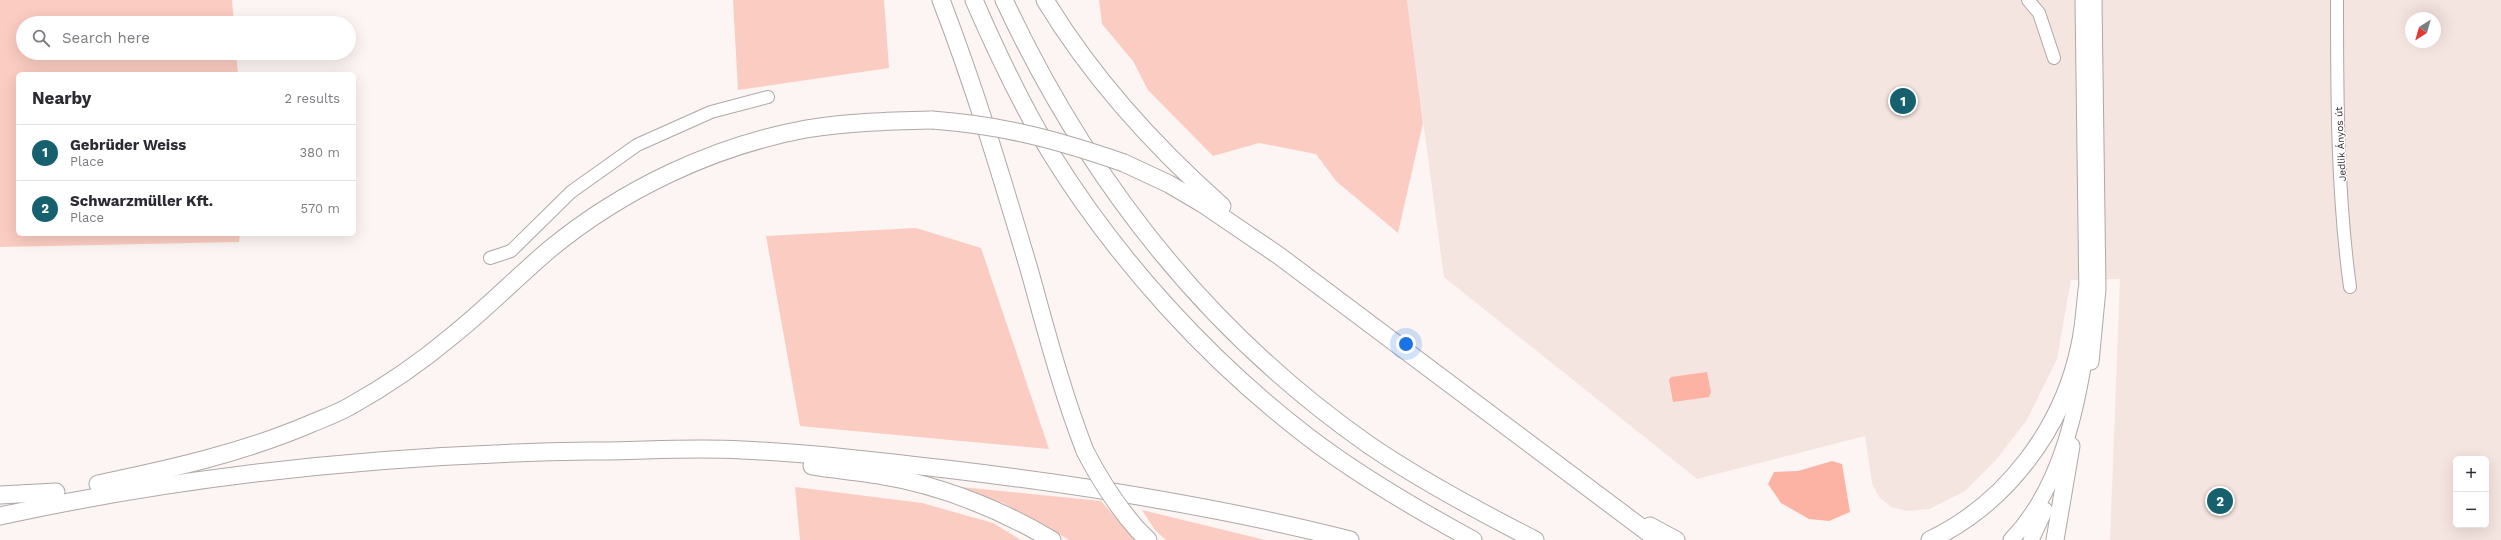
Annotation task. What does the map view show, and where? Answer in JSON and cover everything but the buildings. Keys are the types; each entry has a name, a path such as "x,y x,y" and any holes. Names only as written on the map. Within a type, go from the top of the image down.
{"highway":[{"path":"941,0 962,56 999,169 1071,410 1085,451 1112,498 1142,535"},
{"path":"974,0 1020,96 1053,155 1125,256 1164,302 1243,381 1307,436 1392,494 1473,540"},
{"path":"1004,0 1040,73 1077,138 1119,200 1158,250 1223,323 1289,385 1371,446 1466,504 1535,540"},
{"path":"1045,0 1088,64 1131,117 1197,184 1278,255"},
{"path":"0,516 52,499 252,447 349,408 415,366 454,335 552,248 615,203 697,162 737,146 806,129 876,121 932,120 1026,133 1065,143 1124,163 1169,184 1203,204 1278,255 1658,540"},
{"path":"1930,540 1960,522 1992,498 2018,473 2044,436 2066,392 2080,345 2087,290"},
{"path":"2055,540 2071,446"},
{"path":"741,450 813,466 878,474 932,487 988,506 1052,540"},
{"path":"0,504 115,492 236,473 386,459 523,452 741,450 866,460 1117,491 1228,512 1350,540"},
{"path":"0,496 52,499"},
{"path":"0,522 52,499"},
{"path":"1614,507 1676,540"}],"main road":[{"path":"2011,540 2038,506 2069,429 2087,341 2083,0"},
{"path":"2032,540 2071,446 2088,377 2098,289 2094,0"}],"street":[{"path":"2028,0 2039,13 2054,58"},
{"name":"Jedlik Ányos út","path":"2337,0 2337,83 2345,251 2350,287"},
{"path":"490,258 511,251 571,192 637,145 711,112 768,97"}],"shaded area":[{"path":"0,0 232,0 233,16 16,16 16,60 237,60 238,72 16,72 16,236 240,236 239,242 0,247"},
{"path":"733,0 884,0 889,68 738,90"},
{"path":"1099,0 1407,0 1423,123 1398,233 1336,181 1316,154 1259,143 1213,156 1148,90 1133,61 1102,24"},
{"path":"1407,0 2501,0 2501,540 2110,540 2120,279 2071,280 2057,359 2027,420 1995,461 1965,491 1929,509 1907,511 1891,507 1879,497 1872,483 1865,436 1697,479 1444,277"},
{"path":"916,228 981,248 1049,449 800,426 766,236"},
{"path":"1707,372 1711,392 1709,397 1673,402 1669,380 1671,377"},
{"path":"1832,461 1842,464 1850,512 1829,521 1809,519 1781,503 1768,484 1774,472 1798,471"},
{"path":"951,486 1101,501 1135,540 1069,540 1003,503"},
{"path":"795,487 922,503 993,523 1021,540 800,540"},
{"path":"1142,510 1265,540 1166,540 1155,530"}],"place":[{"name":"Gebrüder Weiss","path":"1903,101"},
{"name":"Schwarzmüller Kft.","path":"2220,501"}]}
